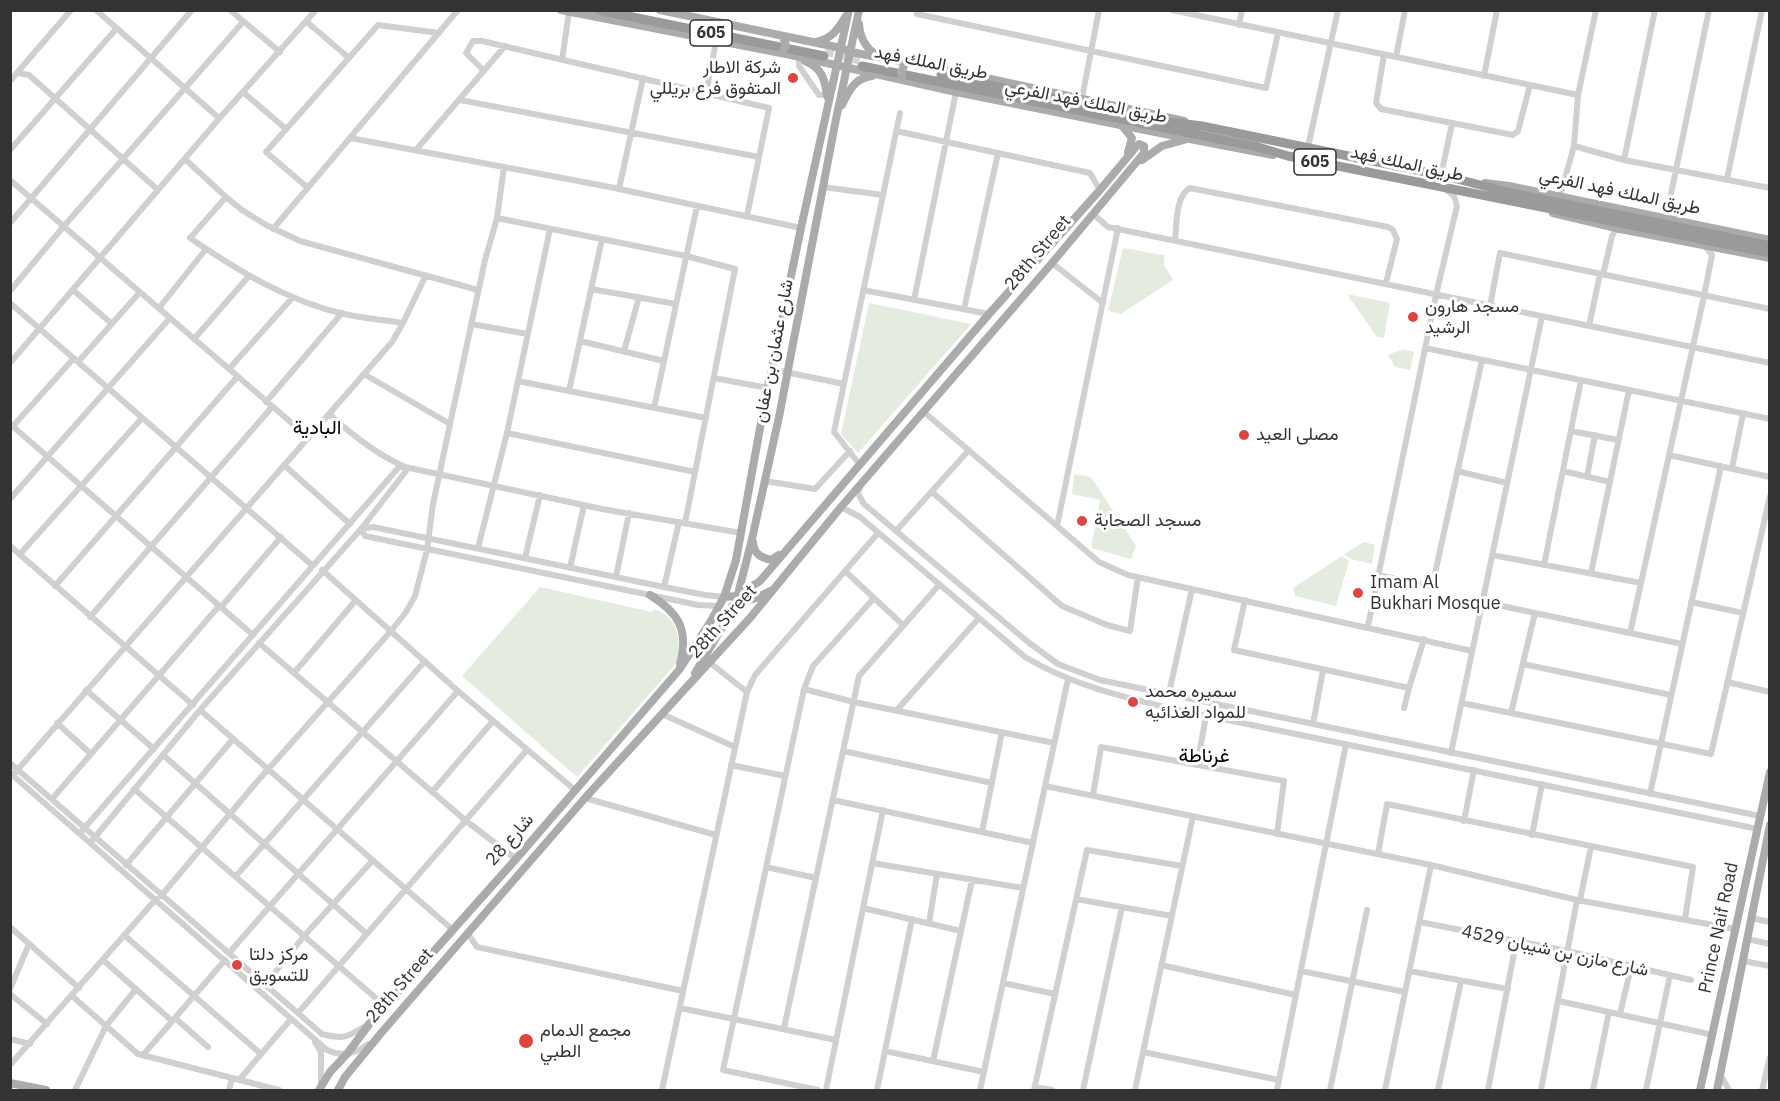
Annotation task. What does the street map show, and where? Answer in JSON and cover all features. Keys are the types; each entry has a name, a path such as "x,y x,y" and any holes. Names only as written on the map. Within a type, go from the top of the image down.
{"highway":[{"name":"605","path":"598,10 824,54 630,10"},
{"name":"طريق الملك فهد","path":"1770,246 1512,193 1464,180 1308,147 1202,126 1162,121 956,78 863,64 1258,147 1288,156 1770,253"}],"main road":[{"name":"طريق الملك فهد الفرعي","path":"565,11 837,65 879,76 904,79 956,92 1256,153 1288,156"},
{"name":"طريق الملك فهد الفرعي","path":"665,11 782,38 841,48 908,64 1162,115 1202,126"},
{"path":"810,42 825,40 832,36 849,11"},
{"name":"شارع عثمان بن عفان","path":"720,606 736,560 771,369 849,11"},
{"path":"859,13 859,32 864,43 880,57"},
{"name":"شارع عثمان بن عفان","path":"687,686 735,606 765,480 836,118 859,13"},
{"path":"782,38 786,45 787,55 813,65 822,74 827,105"},
{"path":"904,79 901,70 908,64"},
{"path":"836,118 854,84 864,77 879,76"},
{"path":"1120,125 1131,134 1132,141 1120,165"},
{"path":"1128,172 1162,146 1190,139"},
{"path":"1120,165 1137,145 1144,146 1144,153 1128,172"},
{"name":"28th Street","path":"737,596 760,581 1120,165"},
{"name":"28th Street","path":"338,1090 345,1077 382,1032 585,798 776,587 841,507 1128,172"},
{"name":"طريق الملك فهد الفرعي","path":"1464,180 1509,186 1770,240"},
{"name":"طريق الملك فهد الفرعي","path":"1529,206 1620,229 1770,258"},
{"path":"752,539 754,550 761,557 771,560 787,550"},
{"path":"720,606 735,606 776,587"},
{"path":"650,595 676,615 683,633 683,654 679,670"},
{"path":"724,597 737,596"},
{"name":"شارع 28","path":"320,1089 330,1072 370,1023 516,859 679,670 720,606"},
{"name":"Prince Naif Road","path":"1700,1090 1770,772"},
{"name":"Prince Naif Road","path":"1717,1090 1722,1076 1770,825"},
{"path":"10,1083 46,1090"}],"street":[{"path":"10,81 70,10"},
{"path":"96,10 219,118"},
{"path":"10,223 192,10"},
{"path":"230,10 280,52"},
{"path":"10,363 219,118 316,10"},
{"path":"273,229 458,10"},
{"path":"918,10 917,14 1266,88 1278,33"},
{"path":"1082,98 1099,10"},
{"path":"1172,10 1578,96"},
{"path":"1239,25 1242,10"},
{"path":"1308,147 1338,10"},
{"path":"1396,57 1405,10"},
{"path":"1484,76 1497,10"},
{"path":"1560,196 1574,146 1578,96 1596,10"},
{"path":"1624,160 1655,10"},
{"path":"1666,218 1709,10"},
{"path":"1727,179 1762,10"},
{"path":"562,60 565,11"},
{"path":"10,291 243,22"},
{"path":"307,22 349,58"},
{"path":"308,188 266,152 378,26 439,33"},
{"path":"10,150 116,29"},
{"path":"484,71 466,53 473,41 505,46 769,108 747,216"},
{"path":"705,93 716,42"},
{"path":"416,150 505,46"},
{"path":"787,55 799,66 819,95 827,94"},
{"path":"1384,55 1376,103 1381,109 1513,135 1518,131 1530,86"},
{"path":"18,73 29,75 158,190"},
{"path":"619,189 642,78"},
{"path":"243,92 286,129"},
{"path":"914,300 956,92"},
{"path":"460,100 759,157"},
{"path":"860,465 834,432 900,113"},
{"path":"1441,175 1452,124"},
{"path":"896,131 1090,173 1100,190"},
{"path":"350,138 619,189 801,228"},
{"path":"1574,146 1624,160 1770,188"},
{"path":"964,309 998,153"},
{"path":"185,159 226,197 273,229 300,241 478,290"},
{"path":"10,1065 391,631 415,596 427,550 439,474 478,290 497,218 504,167"},
{"path":"10,180 308,438"},
{"path":"823,187 883,195"},
{"path":"1175,240 1180,197 1190,188 1388,227 1396,234 1397,239 1386,284"},
{"path":"1368,626 1436,294 1457,206 1454,196 1444,188"},
{"path":"226,197 190,238 249,276 293,297 342,313 403,323"},
{"path":"654,408 697,206"},
{"path":"1093,214 1108,227 1770,363"},
{"path":"497,218 686,256 735,269 695,472 664,587"},
{"path":"1057,526 1118,228"},
{"path":"478,548 492,485 507,433 550,229"},
{"path":"1589,326 1612,236 1620,229"},
{"path":"569,391 602,239"},
{"path":"1630,633 1704,296 1712,255 1706,246"},
{"path":"159,308 206,249"},
{"path":"1490,306 1500,253 1770,309"},
{"path":"1052,263 1103,303"},
{"path":"194,339 249,276"},
{"path":"14,772 392,342 426,277"},
{"path":"591,289 676,304"},
{"path":"73,290 112,324"},
{"path":"863,290 989,314"},
{"path":"140,292 112,324 12,425 253,636"},
{"path":"229,369 293,297"},
{"path":"624,351 639,297"},
{"path":"10,303 313,566"},
{"path":"266,402 342,313"},
{"path":"1451,753 1542,316"},
{"path":"10,499 170,318"},
{"path":"471,324 528,334"},
{"path":"580,341 664,361"},
{"path":"1425,348 1770,419"},
{"path":"1378,575 1432,587 1482,360"},
{"path":"771,369 844,384"},
{"path":"364,374 450,424"},
{"path":"55,586 237,376"},
{"path":"714,378 768,388"},
{"path":"1544,565 1581,380"},
{"path":"518,381 706,418"},
{"path":"1591,573 1629,390"},
{"path":"90,616 272,407"},
{"path":"924,412 1099,562 1128,575 1368,626 1472,651"},
{"path":"328,414 357,440 405,467 584,505 741,533"},
{"path":"1732,468 1743,414"},
{"path":"20,554 142,418"},
{"path":"1570,431 1618,440"},
{"path":"507,433 695,472"},
{"path":"1587,477 1595,435"},
{"path":"896,531 969,450"},
{"path":"765,480 815,489 850,451"},
{"path":"1669,455 1770,477"},
{"path":"284,465 350,524"},
{"path":"1650,794 1720,466"},
{"path":"83,831 399,468 405,467"},
{"path":"93,840 200,710 322,570 361,529 406,471 405,467"},
{"path":"1457,471 1507,483"},
{"path":"1563,471 1610,482"},
{"path":"861,485 858,493 864,504 1028,642 1058,664 1100,680 1760,816"},
{"path":"932,492 1062,606 1107,625 1130,632 1138,577"},
{"path":"525,558 540,495"},
{"path":"1462,703 1711,754 1770,496"},
{"path":"570,568 584,505"},
{"path":"841,507 860,517 1024,657 1047,670 1083,685 1206,716 1758,829"},
{"path":"860,517 864,512 872,510"},
{"path":"616,577 629,513"},
{"path":"361,529 373,527 664,587 724,597"},
{"path":"361,529 365,536 427,550 698,605 720,606"},
{"path":"662,1090 747,692 755,675 878,533"},
{"path":"52,800 281,537"},
{"path":"10,546 193,705"},
{"path":"1492,555 1641,583"},
{"path":"322,570 458,691 575,790"},
{"path":"845,571 903,625"},
{"path":"784,1028 859,676 939,585"},
{"path":"1169,693 1192,589"},
{"path":"818,1090 723,1070 804,689 813,666 874,598"},
{"path":"294,673 356,600"},
{"path":"1245,600 1234,650 1409,688"},
{"path":"1483,602 1682,644"},
{"path":"1691,602 1743,613"},
{"path":"1511,713 1535,613"},
{"path":"896,711 978,619"},
{"path":"1404,708 1424,639"},
{"path":"258,643 465,820 516,859"},
{"path":"236,876 425,661"},
{"path":"710,662 747,692"},
{"path":"1523,664 1671,695"},
{"path":"1314,724 1323,669"},
{"path":"980,1090 1068,679"},
{"path":"1727,682 1770,692"},
{"path":"804,689 854,702 1054,743"},
{"path":"86,690 154,749"},
{"path":"229,953 458,691"},
{"path":"200,710 453,930"},
{"path":"662,714 735,747"},
{"path":"1197,765 1206,716"},
{"path":"432,792 493,721"},
{"path":"58,722 92,753"},
{"path":"982,832 1002,732"},
{"path":"126,865 233,739"},
{"path":"1277,1090 1346,744"},
{"path":"1093,795 1101,747 1284,781 1277,834"},
{"path":"298,1013 527,750"},
{"path":"843,752 992,783"},
{"path":"163,755 367,934"},
{"path":"10,763 14,772 158,897 229,953 322,1034 338,1038 353,1034 370,1023"},
{"path":"731,765 785,776"},
{"path":"1464,821 1474,770"},
{"path":"14,772 52,800 83,831"},
{"path":"1532,835 1542,784"},
{"path":"1045,786 1431,865 1578,900 1735,930"},
{"path":"134,789 385,1006"},
{"path":"585,798 716,835"},
{"path":"833,800 1033,843"},
{"path":"1378,854 1387,804 1693,867 1685,919"},
{"path":"825,1090 883,810"},
{"path":"1737,825 1741,820 1740,813"},
{"path":"1135,1090 1193,816"},
{"path":"93,840 126,865 225,960 327,1050 336,1055 347,1054 364,1048 382,1032"},
{"path":"1541,1090 1567,951 1592,847"},
{"path":"1053,1090 1034,1089 1087,850 1182,867"},
{"path":"265,984 304,936 372,860"},
{"path":"872,863 1023,888"},
{"path":"1385,1090 1431,865"},
{"path":"766,867 816,878"},
{"path":"929,923 937,874"},
{"path":"933,1061 972,880"},
{"path":"1076,899 1172,916"},
{"path":"1083,1090 1122,907"},
{"path":"863,908 961,931"},
{"path":"1330,1090 1367,910"},
{"path":"1751,918 1770,921"},
{"path":"877,1090 912,920"},
{"name":"شارع مازن بن شيبان 4529","path":"1420,922 1567,951 1691,980"},
{"path":"10,927 79,988"},
{"path":"468,934 477,947 683,991"},
{"path":"124,935 261,1054"},
{"path":"1747,939 1770,944"},
{"path":"1488,1090 1516,942"},
{"path":"29,944 10,992 47,1024"},
{"path":"103,960 208,1047"},
{"path":"143,1055 225,960"},
{"path":"1743,961 1770,966"},
{"path":"1161,965 1296,994"},
{"path":"1620,1014 1631,967"},
{"path":"1301,970 1405,992"},
{"path":"1410,971 1508,989"},
{"path":"1646,1090 1670,975"},
{"path":"1438,1090 1461,981"},
{"path":"1003,982 1055,994"},
{"path":"75,1090 106,1026 136,989"},
{"path":"72,996 138,1054 279,1090"},
{"path":"1559,1000 1713,1035"},
{"path":"680,1008 836,1040"},
{"path":"1593,1090 1609,1012"},
{"path":"229,1090 236,1079 261,1054 291,1018"},
{"path":"312,1036 321,1052 320,1089"},
{"path":"10,1040 30,1044"},
{"path":"885,1051 984,1072"},
{"path":"1143,1052 1279,1080"},
{"path":"1762,1090 1769,1059"},
{"path":"1722,1076 1730,1090"}],"shaded area":[{"path":"1123,248 1164,255 1164,265 1173,280 1121,314 1108,311"},
{"path":"1347,294 1390,303 1384,338 1377,337"},
{"path":"869,303 971,324 858,453 841,434"},
{"path":"1403,349 1414,352 1410,370 1395,367 1388,355"},
{"path":"1074,474 1091,477 1136,546 1131,559 1091,548 1100,500 1072,494"},
{"path":"1364,542 1375,545 1372,564 1351,559 1344,554"},
{"path":"1342,556 1349,561 1336,606 1295,596 1293,588"},
{"path":"540,587 652,612 654,609 669,618 678,637 678,661 577,777 462,676"}],"tunnel":[{"path":"825,51 863,61"}],"place":[{"name":"شركة الاطار المتفوق فرع بريللي","path":"793,78"},
{"name":"مسجد هارون الرشيد","path":"1413,317"},
{"name":"مصلى العيد","path":"1244,435"},
{"name":"مسجد الصحابة","path":"1082,521"},
{"name":"Imam Al Bukhari Mosque","path":"1358,593"},
{"name":"سميره محمد للمواد الغذائيه","path":"1133,702"},
{"name":"مركز دلتا للتسويق","path":"237,965"},
{"name":"مجمع الدمام الطبي","path":"526,1041"}],"district":[{"name":"البادية","path":"317,428"},
{"name":"غرناطة","path":"1204,756"}]}
